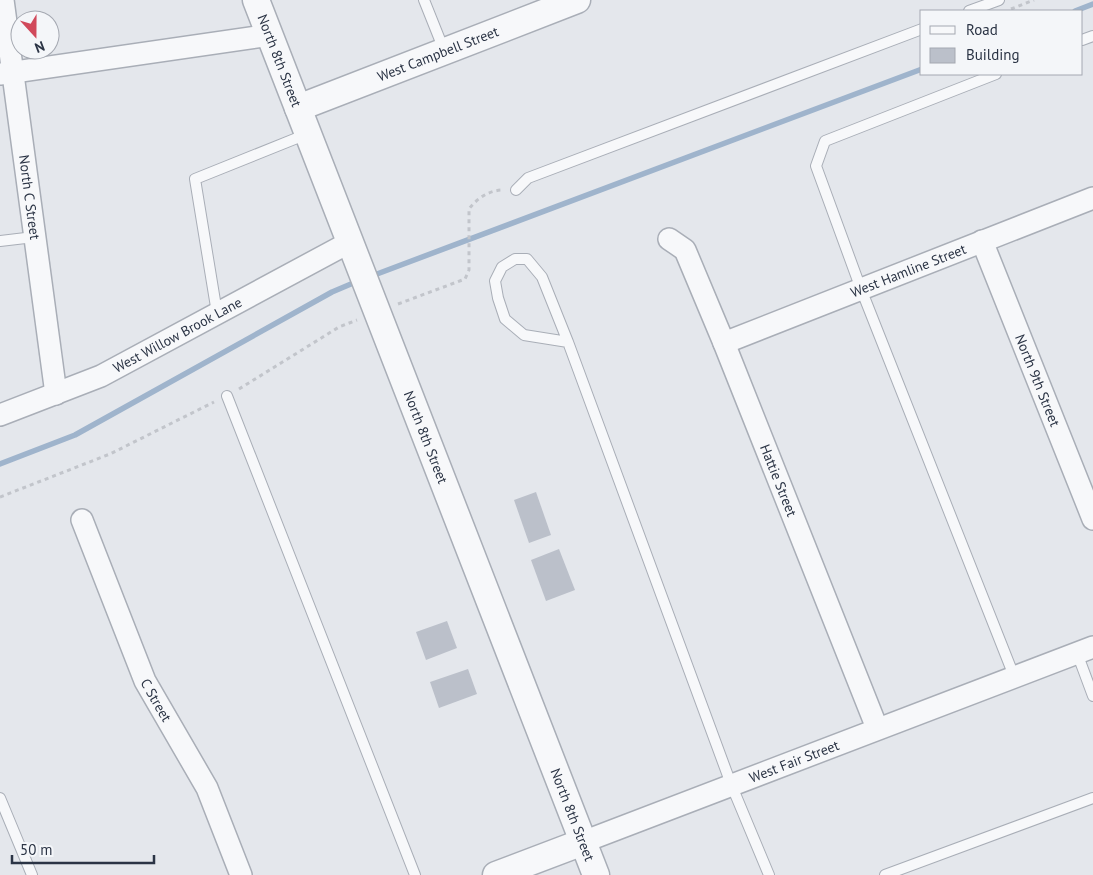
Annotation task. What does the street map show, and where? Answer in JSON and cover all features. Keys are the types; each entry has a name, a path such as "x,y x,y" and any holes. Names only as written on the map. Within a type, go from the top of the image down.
{"street":[{"name":"North C Street","path":"3,0 7,73 34,237 56,394"},
{"name":"North 8th Street","path":"256,0 596,875"},
{"name":"West Campbell Street","path":"298,108 577,0"},
{"path":"7,73 270,35"},
{"name":"West Hamline Street","path":"724,343 1093,198"},
{"name":"Hattie Street","path":"668,239 685,250 724,343 877,728"},
{"name":"North 9th Street","path":"982,241 1093,519"},
{"name":"West Willow Brook Lane","path":"0,415 101,376 217,313 354,250"},
{"name":"C Street","path":"82,520 145,681 206,788 241,875"},
{"name":"West Fair Street","path":"496,875 1085,650"}],"lane":[{"path":"424,0 445,51"},
{"path":"972,10 999,0"},
{"path":"516,190 528,178 920,30"},
{"path":"993,75 825,142 816,166 861,289 1014,676"},
{"path":"217,313 195,179 308,134"},
{"path":"0,241 34,237"},
{"path":"568,342 524,335 505,319 495,281 502,267 515,258 527,259 542,276 568,342 731,784 769,875"},
{"path":"227,396 415,875"},
{"path":"1085,650 1093,696"},
{"path":"0,798 32,875"},
{"path":"886,875 1093,798"}],"path":[{"path":"1008,10 1034,0"},
{"path":"469,209 469,270"}],"building":[{"path":"536,492 551,535 529,543 514,500"},
{"path":"559,549 575,590 546,601 531,560"},
{"path":"447,621 457,648 426,660 416,632"},
{"path":"468,669 477,694 439,708 430,682"}],"waterway":[{"path":"1078,10 1093,4"},
{"path":"369,277 920,70"},
{"path":"0,464 75,435 332,292 358,281"}]}
